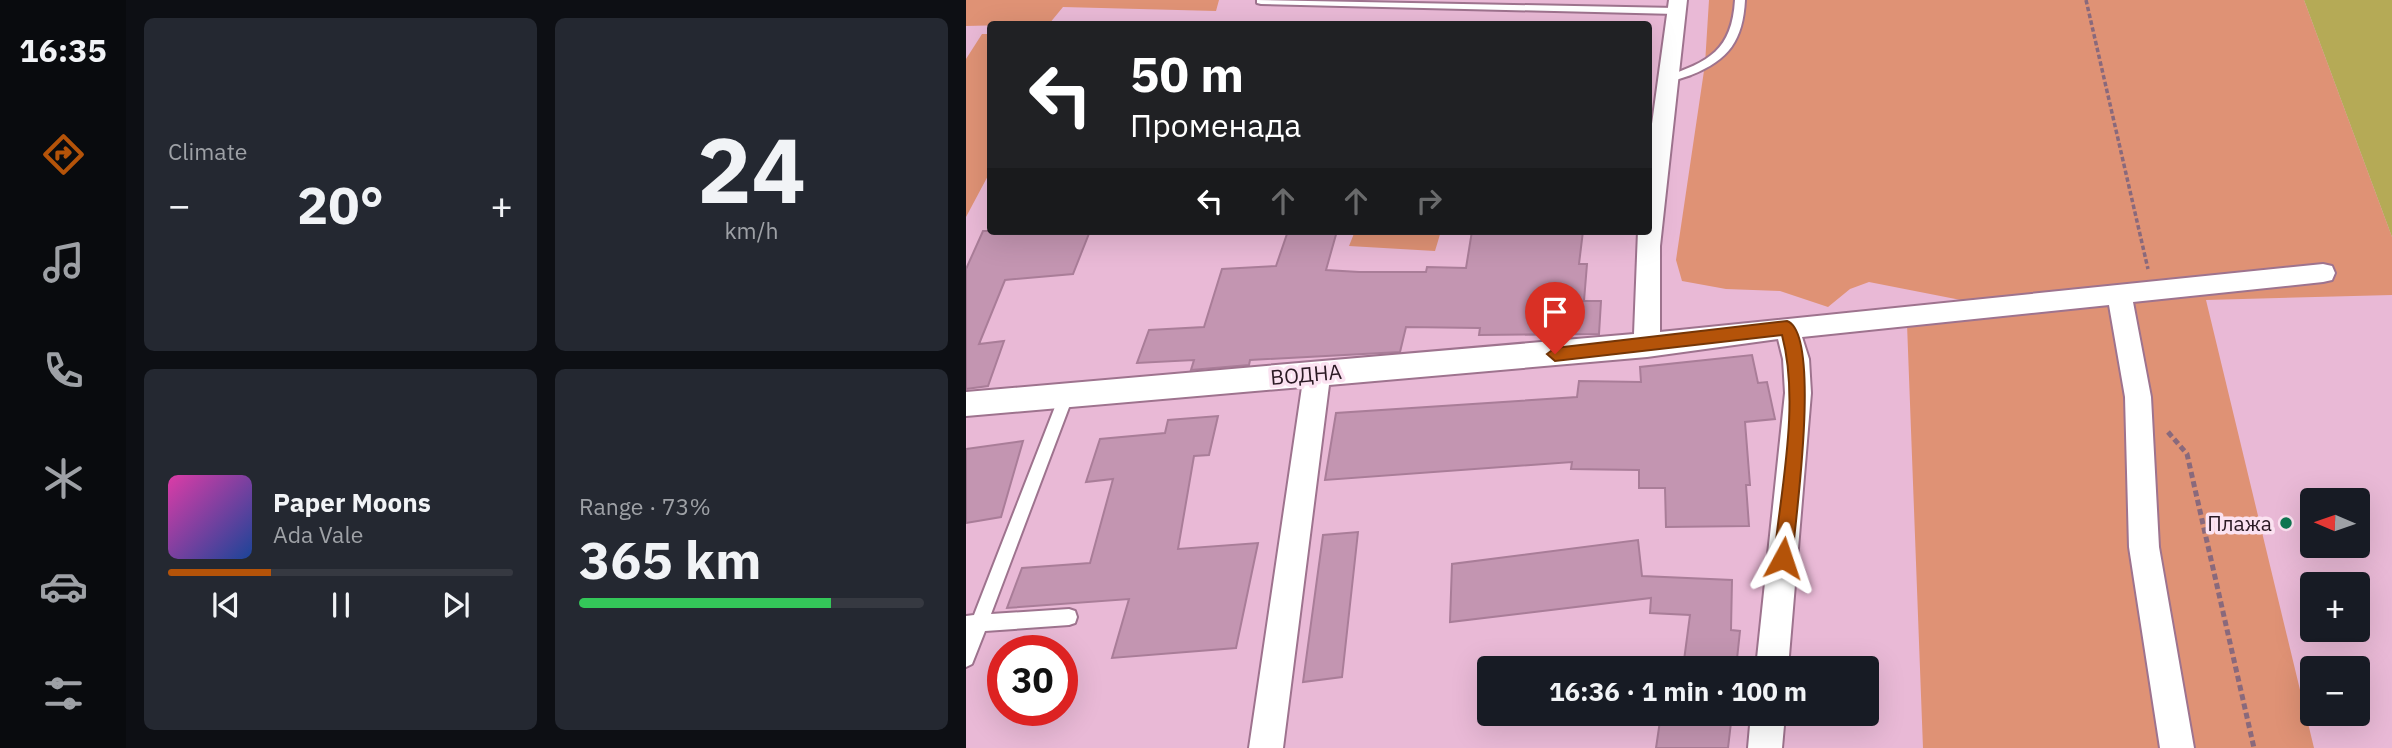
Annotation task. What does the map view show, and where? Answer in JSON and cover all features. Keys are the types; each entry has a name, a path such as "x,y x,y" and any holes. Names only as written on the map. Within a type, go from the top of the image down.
{"street":[{"path":"1652,213 1677,5"},
{"path":"1647,346 1649,235"},
{"name":"ВОДНА","path":"966,404 1647,346 1787,328 2323,273"},
{"path":"2119,293 2137,397 2144,547 2177,748"},
{"path":"1774,656 1798,393 1796,359 1787,328"},
{"path":"1266,748 1317,373"},
{"path":"1765,748 1767,726"}],"lane":[{"path":"1668,79 1716,59 1732,42 1741,22 1740,0"},
{"path":"1261,1 1677,5"},
{"path":"966,659 973,624 1066,394"},
{"path":"973,624 1069,617"}],"path":[{"path":"2086,0 2152,290"},
{"path":"2137,397 2187,454 2254,748"}],"shaded area":[{"path":"966,0 1219,0 1216,11 1063,7 1051,21 987,21 987,25 966,26"},
{"path":"1709,0 2304,0 2392,237 2392,295 2206,300 2300,690 2300,726 2309,726 2314,748 1923,748 1907,324 2027,313 1869,282 1850,289 1828,307 1780,291 1726,289 1682,281 1676,260 1705,64"},
{"path":"2304,0 2392,0 2392,237"},
{"path":"982,34 987,34 987,178 966,217 966,59"},
{"path":"1353,235 1440,235 1435,251 1349,246"}],"building":[{"path":"983,231 987,231 987,235 1088,235 1073,274 1005,280 979,344 1004,341 988,386 966,389 966,269"},
{"path":"1287,235 1336,235 1326,270 1426,272 1427,267 1466,268 1471,235 1583,235 1579,264 1587,264 1584,301 1601,301 1599,334 1479,335 1480,328 1406,327 1400,352 1250,360 1249,365 1191,370 1194,360 1137,363 1149,330 1204,327 1222,269 1276,266"},
{"path":"1752,355 1758,383 1767,382 1775,419 1745,422 1750,485 1746,485 1749,526 1666,527 1665,488 1639,488 1639,470 1571,469 1572,462 1325,480 1336,413 1577,397 1579,381 1641,382 1640,367"},
{"path":"1218,416 1209,455 1194,456 1178,549 1258,543 1236,648 1112,658 1129,599 1007,608 1022,568 1090,563 1113,479 1086,482 1100,439 1165,433 1168,420"},
{"path":"1023,441 1001,517 966,523 966,449"},
{"path":"1358,532 1342,677 1303,682 1323,535"},
{"path":"1638,540 1642,576 1732,580 1731,630 1740,631 1737,656 1685,656 1690,615 1650,613 1651,598 1450,622 1452,564"},
{"path":"1659,726 1731,726 1728,748 1656,748"}],"place":[{"name":"Плажа","path":"2286,523"}],"route":[{"path":"1555,354 1647,346 1787,328 1796,359 1798,393 1783,558"}]}
